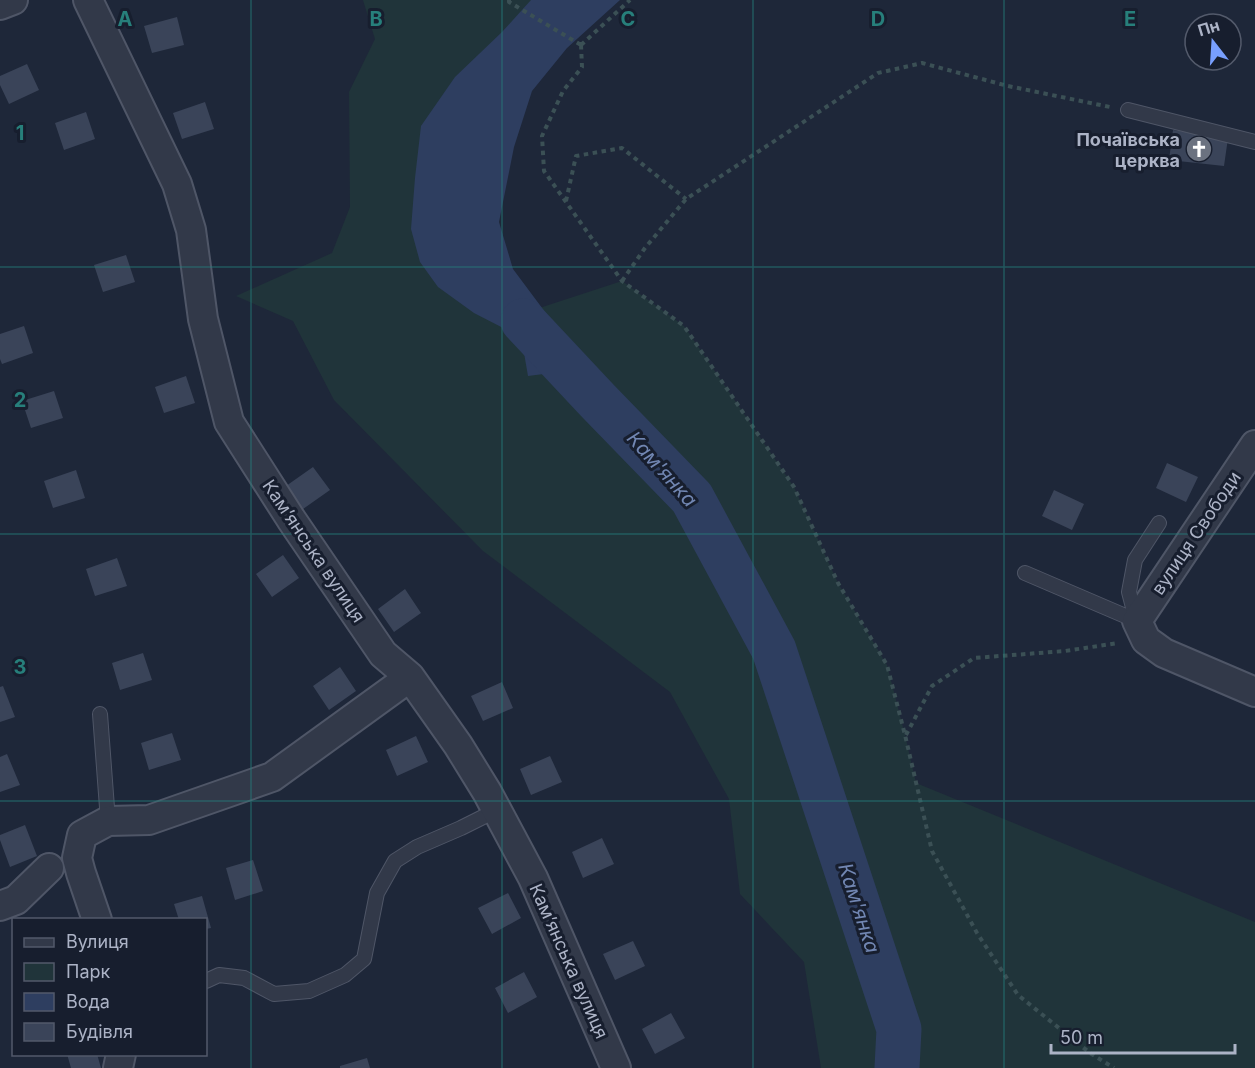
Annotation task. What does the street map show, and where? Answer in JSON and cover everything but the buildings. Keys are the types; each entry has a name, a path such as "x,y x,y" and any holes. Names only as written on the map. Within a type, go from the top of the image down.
{"street":[{"path":"0,5 13,0"},
{"name":"Камʼянська вулиця","path":"88,0 177,184 191,230 203,319 229,422 291,519 383,654 410,677 487,792 532,878 616,1068"},
{"name":"вулиця Свободи","path":"1142,631 1182,551 1255,445"},
{"path":"1142,631 1164,653 1255,692"},
{"path":"96,918 77,858 82,835 108,821 149,820 272,777 410,677"},
{"path":"0,906 16,900 49,868"}],"lane":[{"path":"1128,110 1255,142"},
{"path":"1142,631 1129,592 1135,560 1159,523"},
{"path":"1025,573 1142,631"},
{"path":"100,714 108,821"},
{"path":"207,981 219,975 244,978 274,994 309,991 345,975 364,959 377,893 396,861 417,847 497,810"}],"path":[{"path":"581,45 630,0"},
{"path":"509,1 581,45"},
{"path":"581,45 582,67 563,91 542,136 544,171 622,281 684,326 794,487 837,583 887,665 932,851 976,933 1018,995 1090,1053 1114,1068"},
{"path":"622,281 645,248 686,200 878,73 922,63 1008,86 1128,110"},
{"path":"566,201 576,156 622,148 686,200"},
{"path":"905,735 932,686 974,658 1065,651 1142,631"}],"green space":[{"path":"363,0 602,0 440,186 518,315 622,281 684,326 794,487 838,583 887,665 916,783 1255,922 1255,1068 821,1068 804,962 740,894 729,799 670,692 483,551 334,400 293,321 236,296 332,253 350,207 349,92 375,39"}],"water":[{"path":"531,0 620,0 567,48 532,91 514,147 499,222 513,269 551,320 580,352 559,372 528,376 523,347 509,331 474,313 438,287 420,262 411,229 421,126 455,77 502,32"}],"waterway":[{"name":"Кам'янка","path":"523,321 692,498 774,650 899,1029 897,1068"}],"place":[{"name":"Почаївська церква","path":"1199,149"}]}
